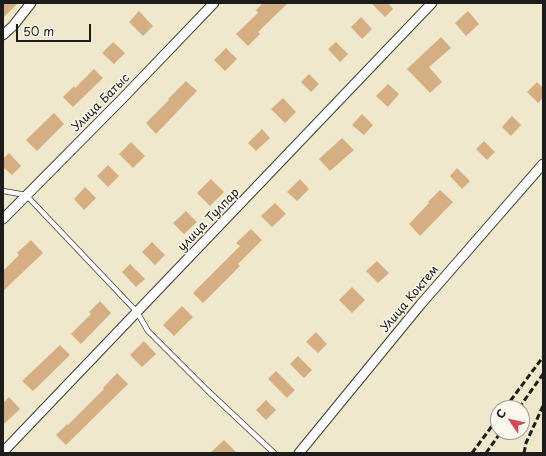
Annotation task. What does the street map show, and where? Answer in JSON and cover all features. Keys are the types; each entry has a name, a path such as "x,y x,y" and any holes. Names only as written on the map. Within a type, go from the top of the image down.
{"street":[{"path":"3,35 13,26 31,3"},
{"name":"Улица Батыс","path":"3,218 214,3"},
{"name":"улица Тулпар","path":"3,452 432,3"},
{"name":"Улица Коктем","path":"299,453 421,304 543,164"}],"lane":[{"path":"3,191 26,195 137,312 148,331 207,390 274,453"}],"building":[{"path":"3,3 18,3 3,18"},
{"path":"263,3 288,3 258,32 260,34 248,46 236,34 258,13 256,10"},
{"path":"371,3 388,3 393,9 385,17"},
{"path":"139,11 153,26 143,36 129,22"},
{"path":"468,11 479,24 466,36 455,23"},
{"path":"361,17 372,29 362,39 351,27"},
{"path":"441,37 451,48 429,67 442,82 430,93 407,69"},
{"path":"113,42 125,53 114,64 102,53"},
{"path":"336,42 348,54 340,62 328,49"},
{"path":"226,48 237,59 225,71 214,60"},
{"path":"94,69 103,78 73,107 63,97 74,86 75,88"},
{"path":"309,74 319,84 311,92 301,82"},
{"path":"186,81 197,91 156,134 146,123"},
{"path":"537,82 543,88 543,98 538,103 527,92"},
{"path":"388,84 399,94 388,107 376,96"},
{"path":"283,98 296,112 285,123 271,109"},
{"path":"54,113 64,124 37,151 26,140"},
{"path":"362,114 373,125 364,135 352,125"},
{"path":"512,116 521,125 511,136 502,127"},
{"path":"262,129 270,138 256,151 248,143"},
{"path":"342,138 354,150 330,171 319,159"},
{"path":"484,141 495,152 487,160 476,149"},
{"path":"131,142 145,156 133,168 119,154"},
{"path":"9,153 21,166 12,175 3,167 3,159"},
{"path":"108,165 119,176 108,187 97,176"},
{"path":"457,168 470,181 462,189 450,176"},
{"path":"211,179 224,192 210,206 197,193"},
{"path":"300,179 309,189 297,201 287,192"},
{"path":"85,187 96,198 84,210 74,199"},
{"path":"440,190 453,202 420,236 409,224"},
{"path":"275,203 286,214 272,227 261,216"},
{"path":"186,211 197,222 184,234 173,223"},
{"path":"251,229 262,240 238,264 240,266 203,303 193,293 240,246 236,243"},
{"path":"31,240 43,253 3,291 3,271 19,255 17,253"},
{"path":"152,242 165,255 155,265 142,252"},
{"path":"377,261 389,273 378,283 366,271"},
{"path":"130,264 145,279 136,287 122,272"},
{"path":"352,287 365,300 352,313 339,300"},
{"path":"100,301 111,313 81,344 71,334 91,314 89,312"},
{"path":"182,306 193,317 174,336 163,325"},
{"path":"316,332 327,344 318,353 306,342"},
{"path":"144,341 156,354 142,367 130,355"},
{"path":"60,345 70,355 33,391 22,381"},
{"path":"298,356 312,370 304,378 290,364"},
{"path":"276,371 295,390 287,398 268,379"},
{"path":"117,373 128,384 66,445 56,435 104,389 103,388"},
{"path":"9,397 20,409 3,425 3,403"},
{"path":"266,400 276,410 266,420 256,410"},
{"path":"224,440 237,453 210,453"}],"railway":[{"path":"511,400 543,357"},
{"path":"525,400 543,374"},
{"path":"524,453 526,443 543,406"},
{"path":"472,453 490,429"},
{"path":"486,453 495,440"}]}
